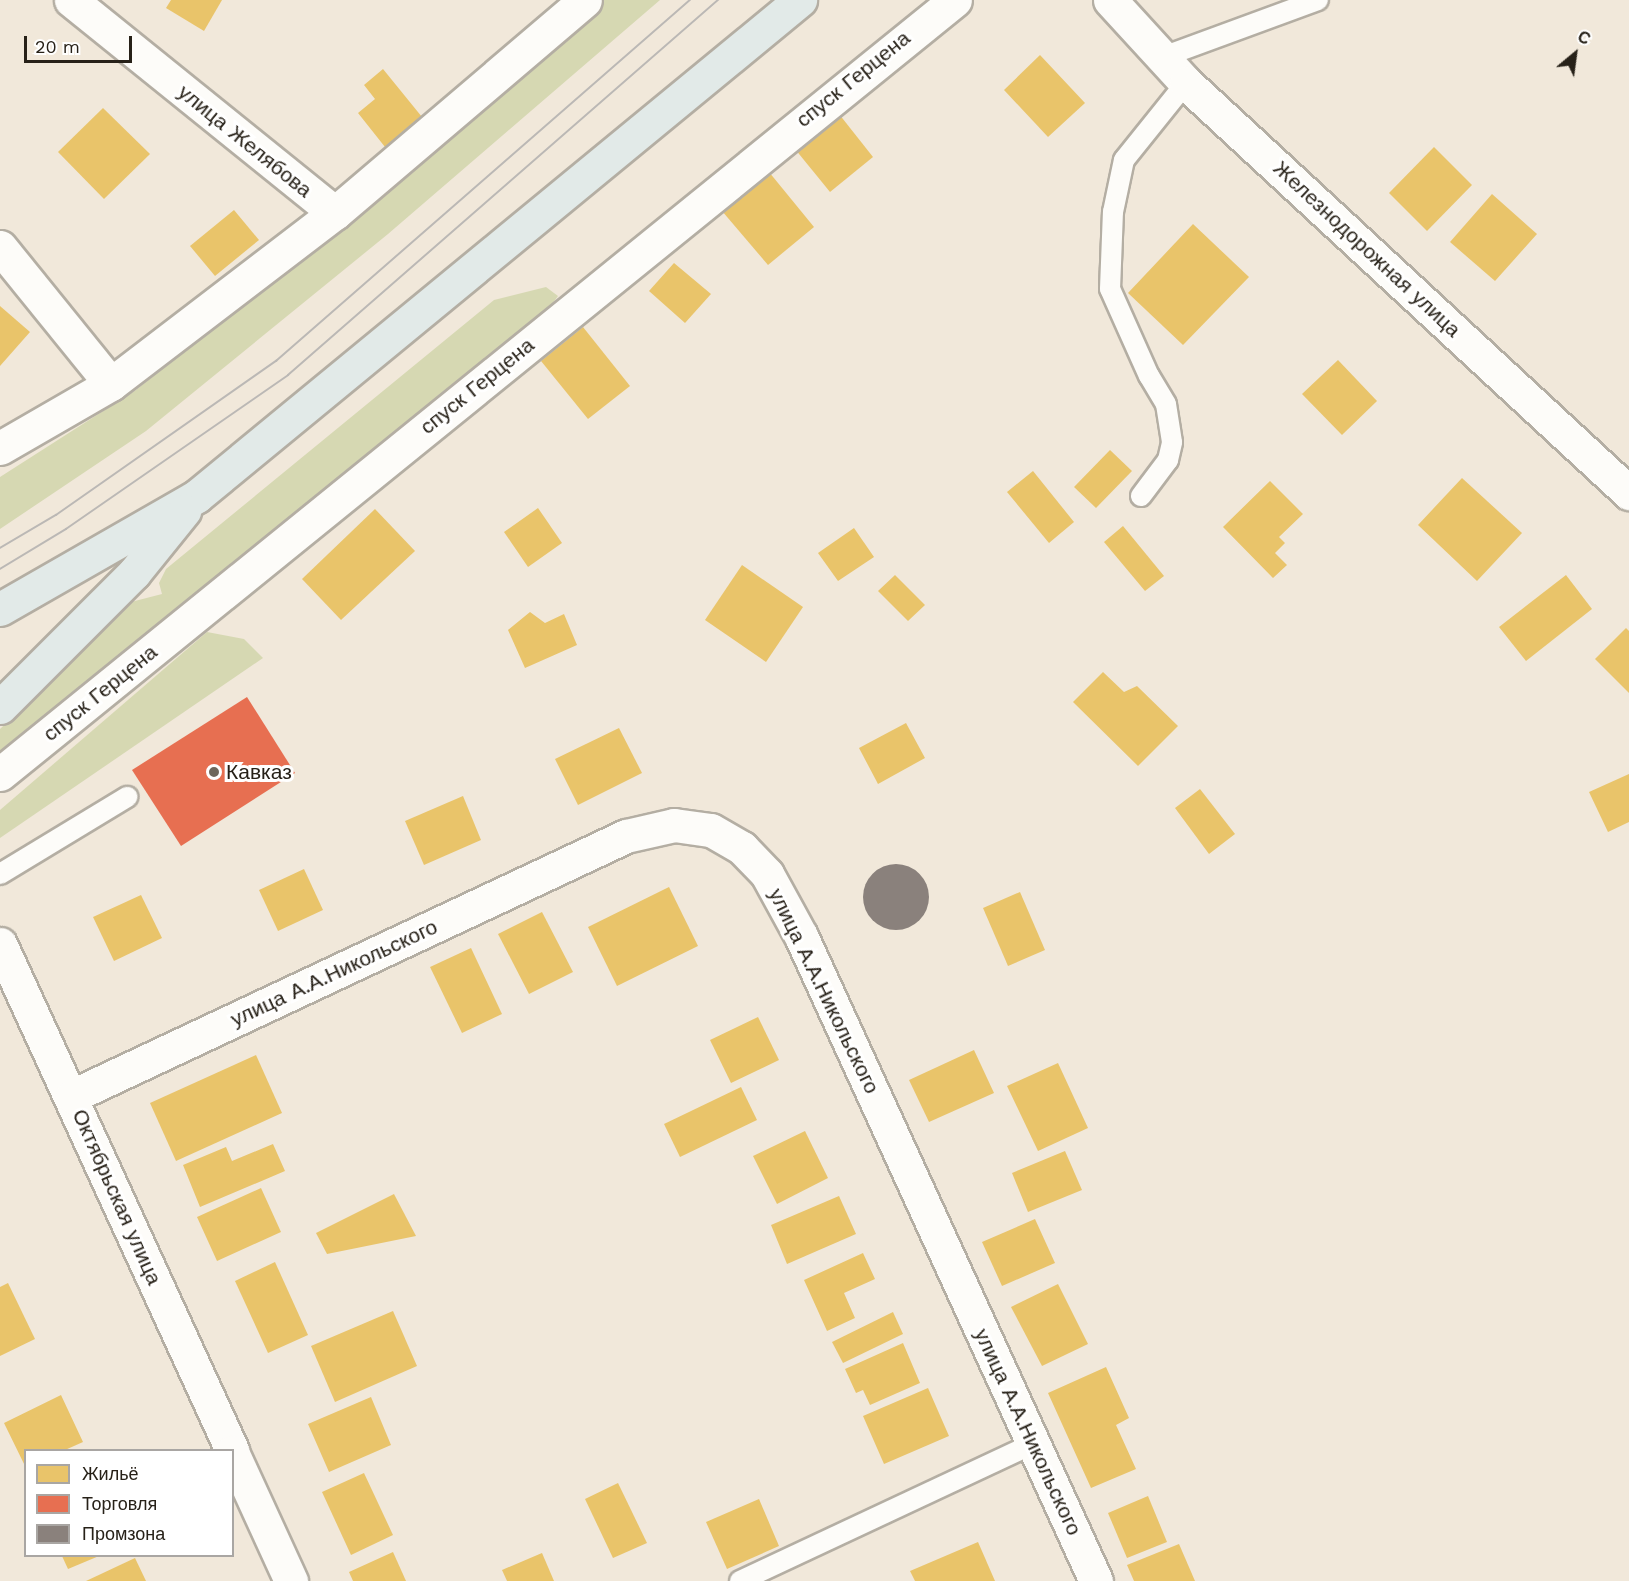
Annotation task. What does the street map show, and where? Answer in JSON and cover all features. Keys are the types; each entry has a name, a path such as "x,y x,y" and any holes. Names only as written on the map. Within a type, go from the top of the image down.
{"main road":[{"path":"0,609 197,496 800,0"},
{"path":"0,707 134,573 197,496"}],"street":[{"name":"улица Желябова","path":"71,0 335,213"},
{"path":"0,448 111,384 335,213 585,0"},
{"name":"спуск Герцена","path":"0,774 955,0"},
{"name":"Железнодорожная улица","path":"1110,0 1186,82 1629,493"},
{"path":"0,247 111,384"},
{"name":"улица А.А.Никольского","path":"72,1096 626,836 674,825 711,830 742,848 767,874 801,936 1096,1581"},
{"name":"Октябрьская улица","path":"0,945 72,1096 231,1449"},
{"name":"Октябрьская улица","path":"234,1455 291,1581"}],"lane":[{"path":"1163,57 1318,0"},
{"path":"1142,496 1168,460 1172,442 1166,404 1149,376 1110,289 1113,212 1124,160 1186,82"},
{"path":"0,874 127,797"},
{"path":"740,1581 1033,1444"}],"green space":[{"path":"603,0 660,0 388,234 146,431 0,529 0,477 136,390 351,216"},
{"path":"546,287 558,296 547,311 0,763 0,729 131,602 162,594 159,583 166,569 494,300"},
{"path":"207,632 244,639 263,658 0,838 0,810"}],"building: Жильё":[{"path":"171,0 222,0 204,31 166,8"},
{"path":"1040,55 1085,103 1048,137 1004,90"},
{"path":"383,69 422,117 385,147 358,113 375,99 364,85"},
{"path":"103,108 150,154 104,199 58,152"},
{"path":"839,114 873,157 830,192 795,149"},
{"path":"1434,147 1472,185 1427,231 1389,193"},
{"path":"769,172 814,227 768,265 722,211"},
{"path":"1492,194 1537,234 1495,281 1450,242"},
{"path":"234,210 259,240 215,276 190,246"},
{"path":"1193,224 1249,277 1183,345 1128,293"},
{"path":"674,263 711,294 685,323 649,291"},
{"path":"0,306 30,332 0,366"},
{"path":"583,327 630,386 588,419 541,361"},
{"path":"1338,360 1377,401 1342,435 1302,394"},
{"path":"1110,450 1132,471 1096,508 1074,487"},
{"path":"1033,471 1074,522 1049,543 1007,492"},
{"path":"1462,478 1522,533 1477,581 1418,525"},
{"path":"1270,481 1303,514 1279,537 1285,543 1275,553 1287,565 1273,578 1223,527"},
{"path":"538,508 562,543 528,567 504,532"},
{"path":"375,509 415,551 341,620 302,579"},
{"path":"1123,526 1164,576 1145,591 1104,542"},
{"path":"854,528 874,557 838,581 818,553"},
{"path":"742,565 803,607 766,662 705,620"},
{"path":"895,575 925,605 908,621 878,591"},
{"path":"1566,575 1592,609 1526,661 1499,627"},
{"path":"530,612 545,623 564,614 577,645 525,668 508,630"},
{"path":"1626,628 1629,631 1629,693 1595,659"},
{"path":"1103,672 1124,692 1137,686 1178,726 1138,766 1073,702"},
{"path":"906,723 925,758 878,784 859,748"},
{"path":"619,728 642,773 578,805 555,759"},
{"path":"1629,774 1629,822 1608,832 1589,792"},
{"path":"1200,789 1235,834 1209,854 1175,808"},
{"path":"463,796 481,840 424,865 405,821"},
{"path":"304,869 323,910 278,931 259,890"},
{"path":"669,887 698,946 617,986 588,927"},
{"path":"1020,892 1045,950 1008,966 983,908"},
{"path":"141,895 162,938 114,961 93,917"},
{"path":"542,912 573,972 529,994 498,934"},
{"path":"471,948 502,1014 462,1033 430,967"},
{"path":"758,1017 779,1060 731,1083 710,1040"},
{"path":"974,1050 994,1093 929,1122 909,1080"},
{"path":"256,1055 282,1113 176,1161 150,1103"},
{"path":"1058,1063 1088,1128 1038,1151 1007,1086"},
{"path":"741,1087 757,1120 680,1157 664,1124"},
{"path":"805,1131 828,1178 777,1204 753,1156"},
{"path":"273,1144 285,1171 200,1207 183,1165 226,1147 232,1161"},
{"path":"1065,1151 1082,1190 1028,1212 1012,1173"},
{"path":"261,1188 281,1232 217,1261 197,1217"},
{"path":"394,1194 416,1236 327,1254 316,1233"},
{"path":"839,1196 856,1234 787,1264 771,1225"},
{"path":"1035,1219 1055,1263 1002,1286 982,1242"},
{"path":"863,1253 875,1279 844,1293 855,1318 827,1331 804,1280"},
{"path":"275,1262 308,1335 268,1353 235,1281"},
{"path":"8,1283 35,1339 0,1356 0,1287"},
{"path":"1058,1284 1088,1344 1042,1366 1011,1307"},
{"path":"393,1311 417,1366 335,1402 311,1346"},
{"path":"893,1312 903,1334 843,1363 832,1342"},
{"path":"903,1343 920,1383 870,1405 863,1390 856,1393 845,1369"},
{"path":"1106,1367 1129,1418 1116,1425 1136,1469 1091,1488 1048,1393"},
{"path":"928,1388 949,1436 884,1464 863,1416"},
{"path":"61,1395 83,1442 67,1449 24,1449 24,1464 4,1423"},
{"path":"371,1397 391,1445 329,1472 308,1424"},
{"path":"364,1473 393,1535 351,1555 322,1492"},
{"path":"618,1483 647,1543 613,1558 585,1499"},
{"path":"1148,1496 1167,1542 1127,1558 1108,1513"},
{"path":"759,1499 779,1546 727,1569 706,1522"},
{"path":"978,1542 995,1581 915,1581 910,1571"},
{"path":"1179,1544 1195,1581 1134,1581 1127,1565"},
{"path":"393,1552 406,1581 353,1581 349,1572"},
{"path":"542,1553 554,1581 507,1581 502,1570"},
{"path":"62,1557 97,1557 68,1569"},
{"path":"135,1558 146,1581 86,1581"}],"building: Торговля":[{"name":"Кавказ","path":"247,697 295,773 181,846 132,770"}],"building: Промзона":[{"path":"896,864 909,866 924,879 929,897 927,910 914,925 896,930 883,928 868,915 863,897 865,884 878,869"}],"tram line":[{"path":"0,548 56,515 276,361 690,0"},
{"path":"0,569 66,529 288,375 718,0"}],"place":[{"name":"Кавказ","path":"214,772"}]}
